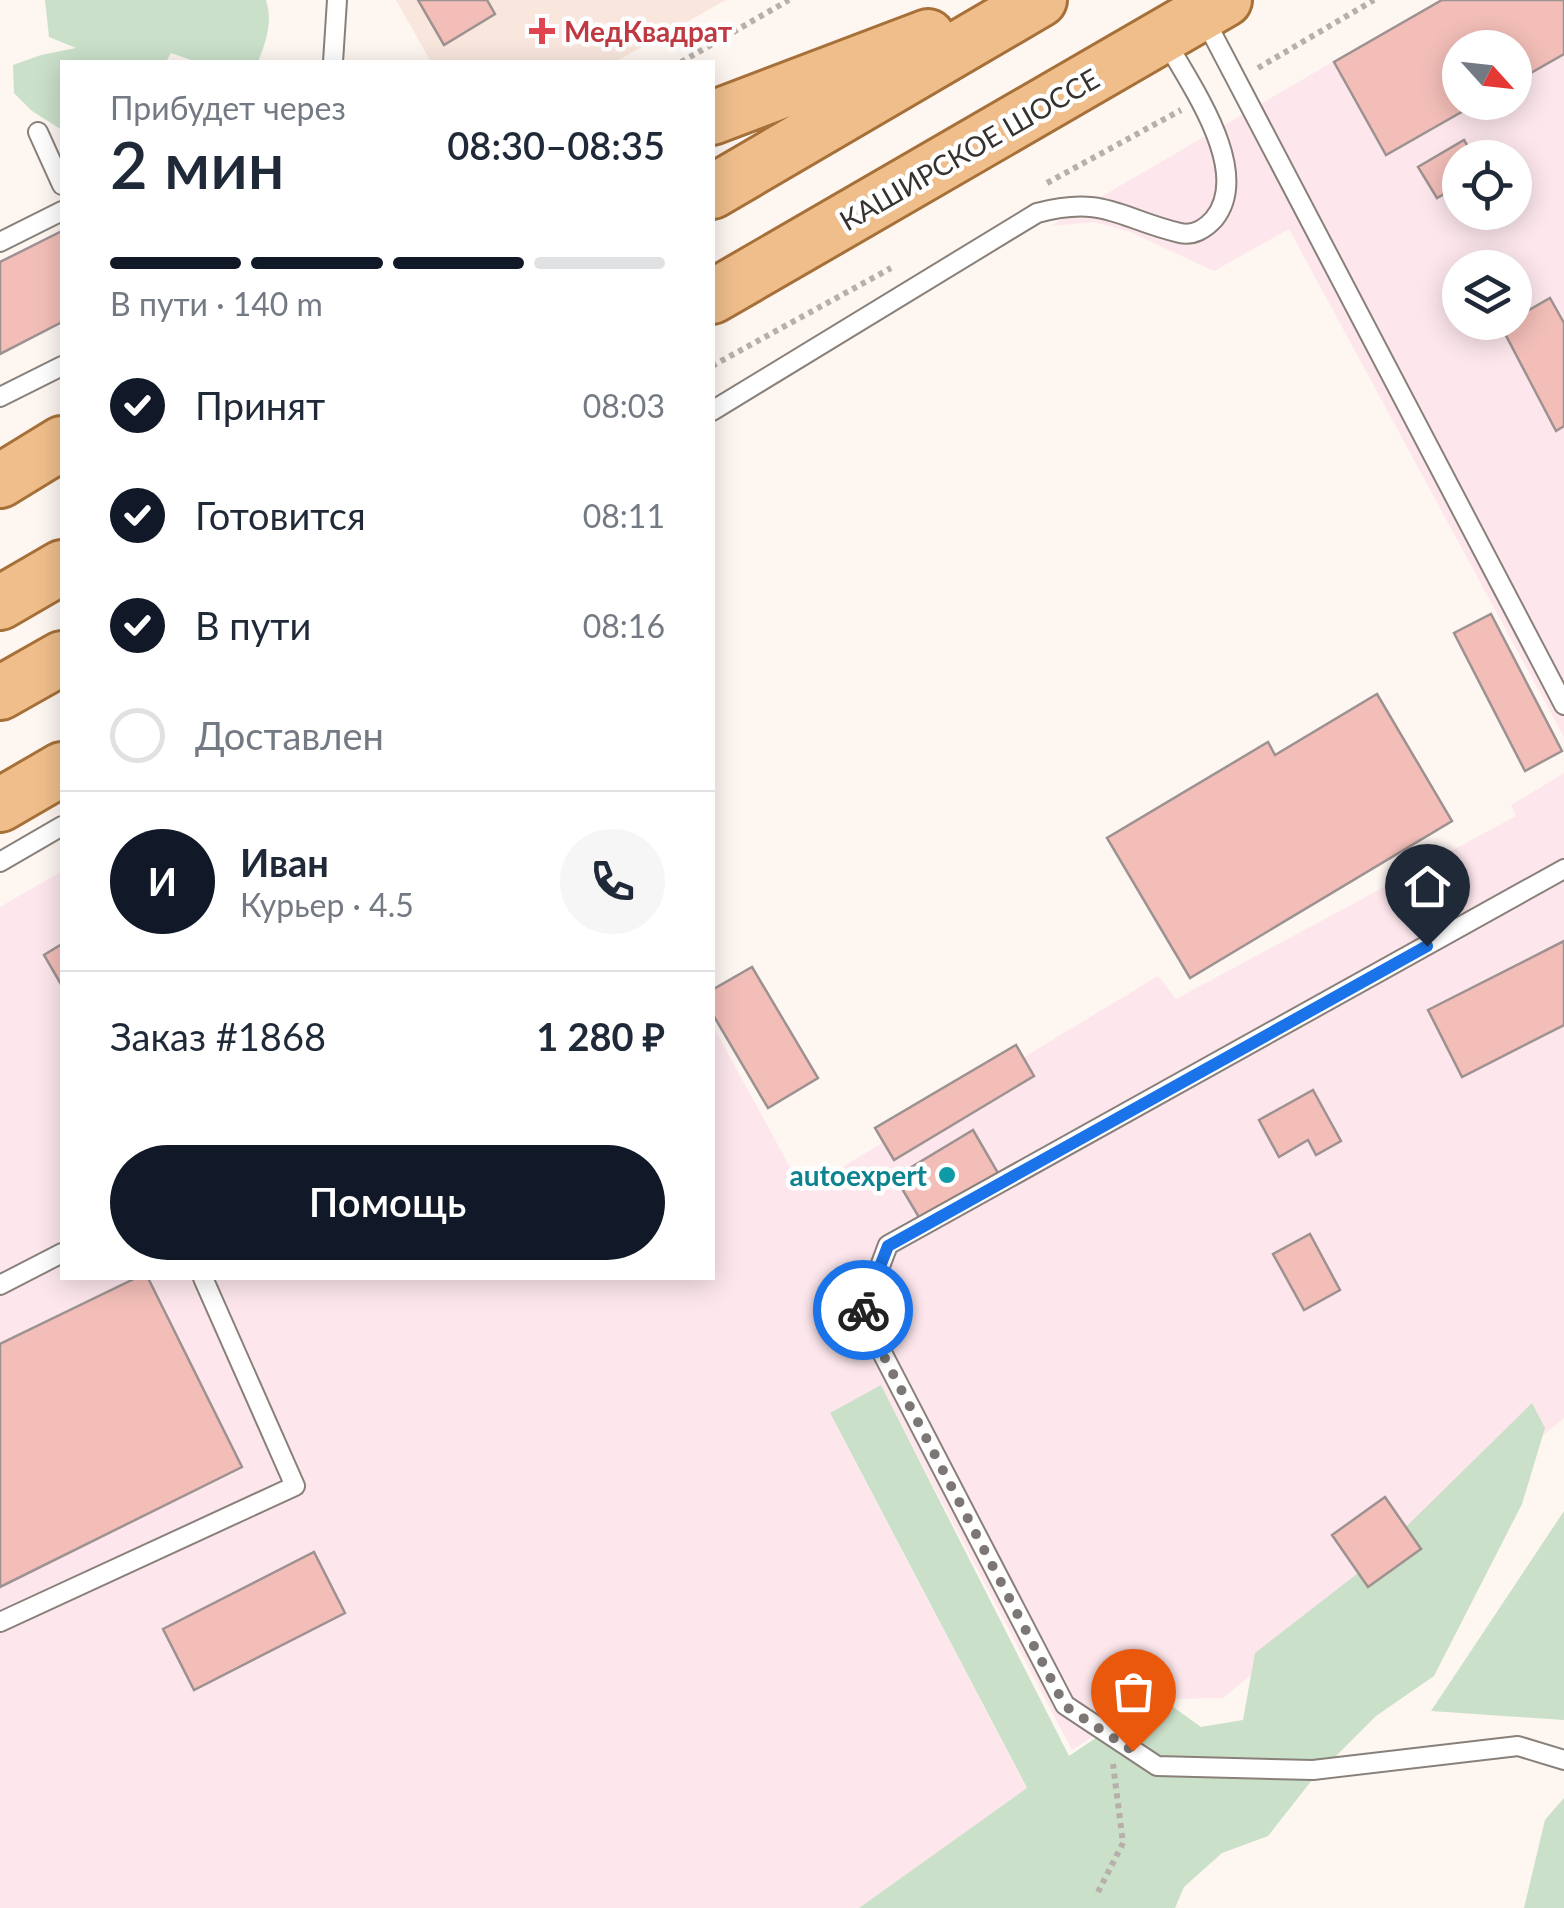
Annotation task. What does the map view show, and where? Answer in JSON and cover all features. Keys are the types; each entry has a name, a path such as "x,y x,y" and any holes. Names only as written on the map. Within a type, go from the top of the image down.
{"main road":[{"path":"715,117 1023,0"},
{"path":"715,190 1040,0"},
{"name":"КАШИРСКОЕ ШОССЕ","path":"726,293 1197,17"},
{"path":"0,481 60,444"},
{"path":"0,603 60,568"},
{"path":"0,692 60,659"},
{"path":"0,805 60,770"}],"lane":[{"path":"334,60 337,0"},
{"path":"715,408 1037,212 1070,204 1114,210 1184,234 1204,229 1217,215 1226,194 1226,165 1212,124 1197,17"},
{"path":"1197,17 1564,705"},
{"path":"38,132 60,181"},
{"path":"0,242 60,212"},
{"path":"0,397 60,367"},
{"path":"0,862 60,827"},
{"path":"1564,869 888,1246 862,1314 1065,1706 1156,1766 1312,1770 1518,1746 1564,1760"},
{"path":"0,1285 60,1253"},
{"path":"0,1622 294,1486 204,1280"}],"path":[{"path":"684,60 789,0"},
{"path":"1098,1892 1122,1843 1109,1736"}],"shaded area":[{"name":"МедКвадрат","path":"396,0 726,0 619,60 430,60"},
{"path":"1439,0 1564,0 1564,737 1289,229 1214,271 1130,232 1094,222 1051,226"},
{"path":"1564,773 1564,1418 1223,1698 1158,1696 1072,1750 881,1386 830,1414 1027,1789 859,1908 0,1908 0,907 60,872 60,1280 715,1280 715,1030 803,1191 1158,976 1176,999 1516,816 1511,805"}],"green space":[{"path":"45,0 266,0 268,8 269,24 259,60 191,60 171,53 167,60 60,60 60,129 32,111 14,93 13,65 76,48 49,37"},
{"path":"881,1385 1069,1756 1158,1696 1201,1727 1243,1720 1255,1653 1362,1570 1532,1403 1545,1428 1522,1504 1434,1676 1376,1716 1312,1780 1268,1836 1222,1853 1184,1887 1175,1908 859,1908 1027,1788 830,1413"},
{"path":"1564,1511 1564,1720 1431,1711"},
{"path":"1564,1798 1564,1908 1524,1908 1545,1820"}],"building":[{"name":"МедКвадрат","path":"418,0 487,0 495,14 444,45"},
{"path":"1442,0 1564,0 1564,54 1532,72 1532,30 1442,30 1442,120 1447,120 1386,155 1334,62"},
{"path":"1442,153 1442,195 1437,198 1418,167"},
{"path":"60,232 60,323 0,354 0,262"},
{"path":"1550,298 1564,323 1564,426 1556,431 1508,340 1532,340 1532,308"},
{"path":"1491,614 1562,751 1525,771 1454,633"},
{"path":"1377,694 1452,821 1190,978 1107,838 1268,742 1275,755"},
{"path":"1564,941 1564,1025 1462,1077 1428,1010"},
{"path":"60,945 60,983 44,955"},
{"path":"752,967 818,1078 768,1108 715,1018 715,988"},
{"path":"1016,1045 1034,1076 894,1160 875,1128"},
{"path":"1313,1090 1341,1141 1316,1155 1308,1140 1279,1157 1259,1120"},
{"name":"autoexpert","path":"973,1130 998,1173 920,1219 895,1177"},
{"path":"1310,1234 1340,1290 1304,1310 1273,1254"},
{"path":"132,1280 149,1280 242,1467 0,1587 0,1344"},
{"path":"1385,1497 1421,1549 1368,1587 1332,1535"},
{"path":"314,1552 345,1613 194,1690 163,1629"}],"way so far":[{"path":"863,1310 1065,1706 1133,1751"}],"place":[{"name":"МедКвадрат","path":"542,31"},
{"name":"autoexpert","path":"947,1175"}],"route":[{"path":"863,1310 888,1246 1427,946"}]}
